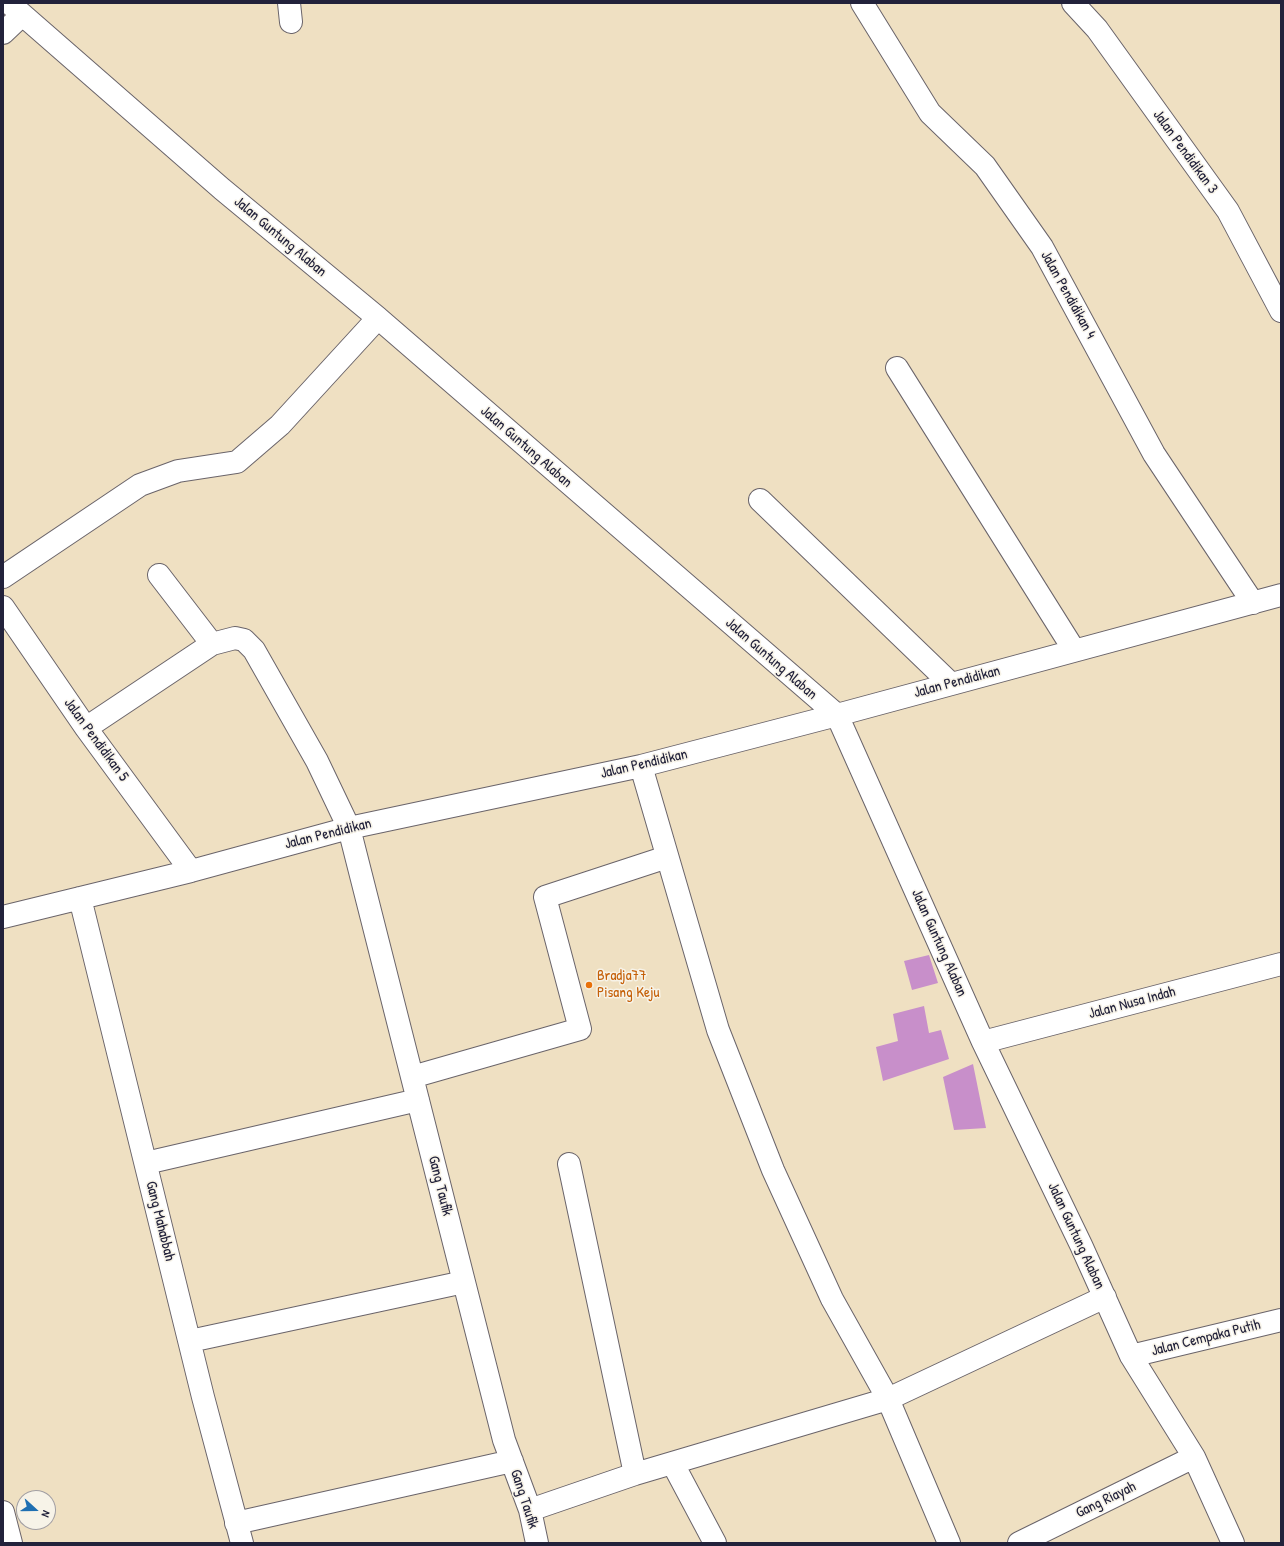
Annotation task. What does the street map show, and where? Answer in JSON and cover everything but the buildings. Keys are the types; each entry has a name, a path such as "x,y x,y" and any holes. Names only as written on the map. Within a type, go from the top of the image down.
{"street":[{"name":"Jalan Pendidikan 4","path":"862,3 930,113 985,166 1042,247 1154,454 1253,603"},
{"name":"Jalan Pendidikan 3","path":"1073,3 1097,29 1228,211 1281,311"},
{"path":"3,33 16,9"},
{"name":"Jalan Guntung Alaban","path":"16,9 222,189 378,318 837,715 983,1042 1081,1245 1131,1356 1194,1457 1233,1543"},
{"path":"3,577 140,486 178,471 237,462 280,425 378,318"},
{"path":"897,368 1074,650"},
{"path":"760,500 950,684"},
{"path":"159,575 212,644"},
{"name":"Jalan Pendidikan","path":"3,917 191,871 349,828 641,766 1281,596"},
{"name":"Jalan Pendidikan 5","path":"3,607 86,728 191,871"},
{"name":"Gang Taufik","path":"86,728 212,644 235,638 244,640 254,650 317,761 349,828 504,1440 530,1510 537,1543"},
{"path":"641,766 718,1030 773,1170 832,1299 888,1399 949,1543"},
{"path":"412,1077 580,1029 545,897 667,857"},
{"name":"Gang Mahabbah","path":"80,898 239,1533"},
{"name":"Jalan Nusa Indah","path":"983,1042 1281,964"},
{"path":"146,1163 418,1100"},
{"path":"569,1164 635,1474"},
{"path":"190,1341 464,1282"},
{"path":"530,1510 635,1474 673,1464 888,1399 1105,1298"},
{"name":"Jalan Cempaka Putih","path":"1131,1356 1281,1320"},
{"name":"Gang Riayah","path":"1019,1543 1194,1457"},
{"path":"239,1533 512,1461"},
{"path":"673,1464 715,1543"},
{"path":"3,1512 11,1543"}],"place":[{"name":"Bradja77 Pisang Keju","path":"589,985"}]}
